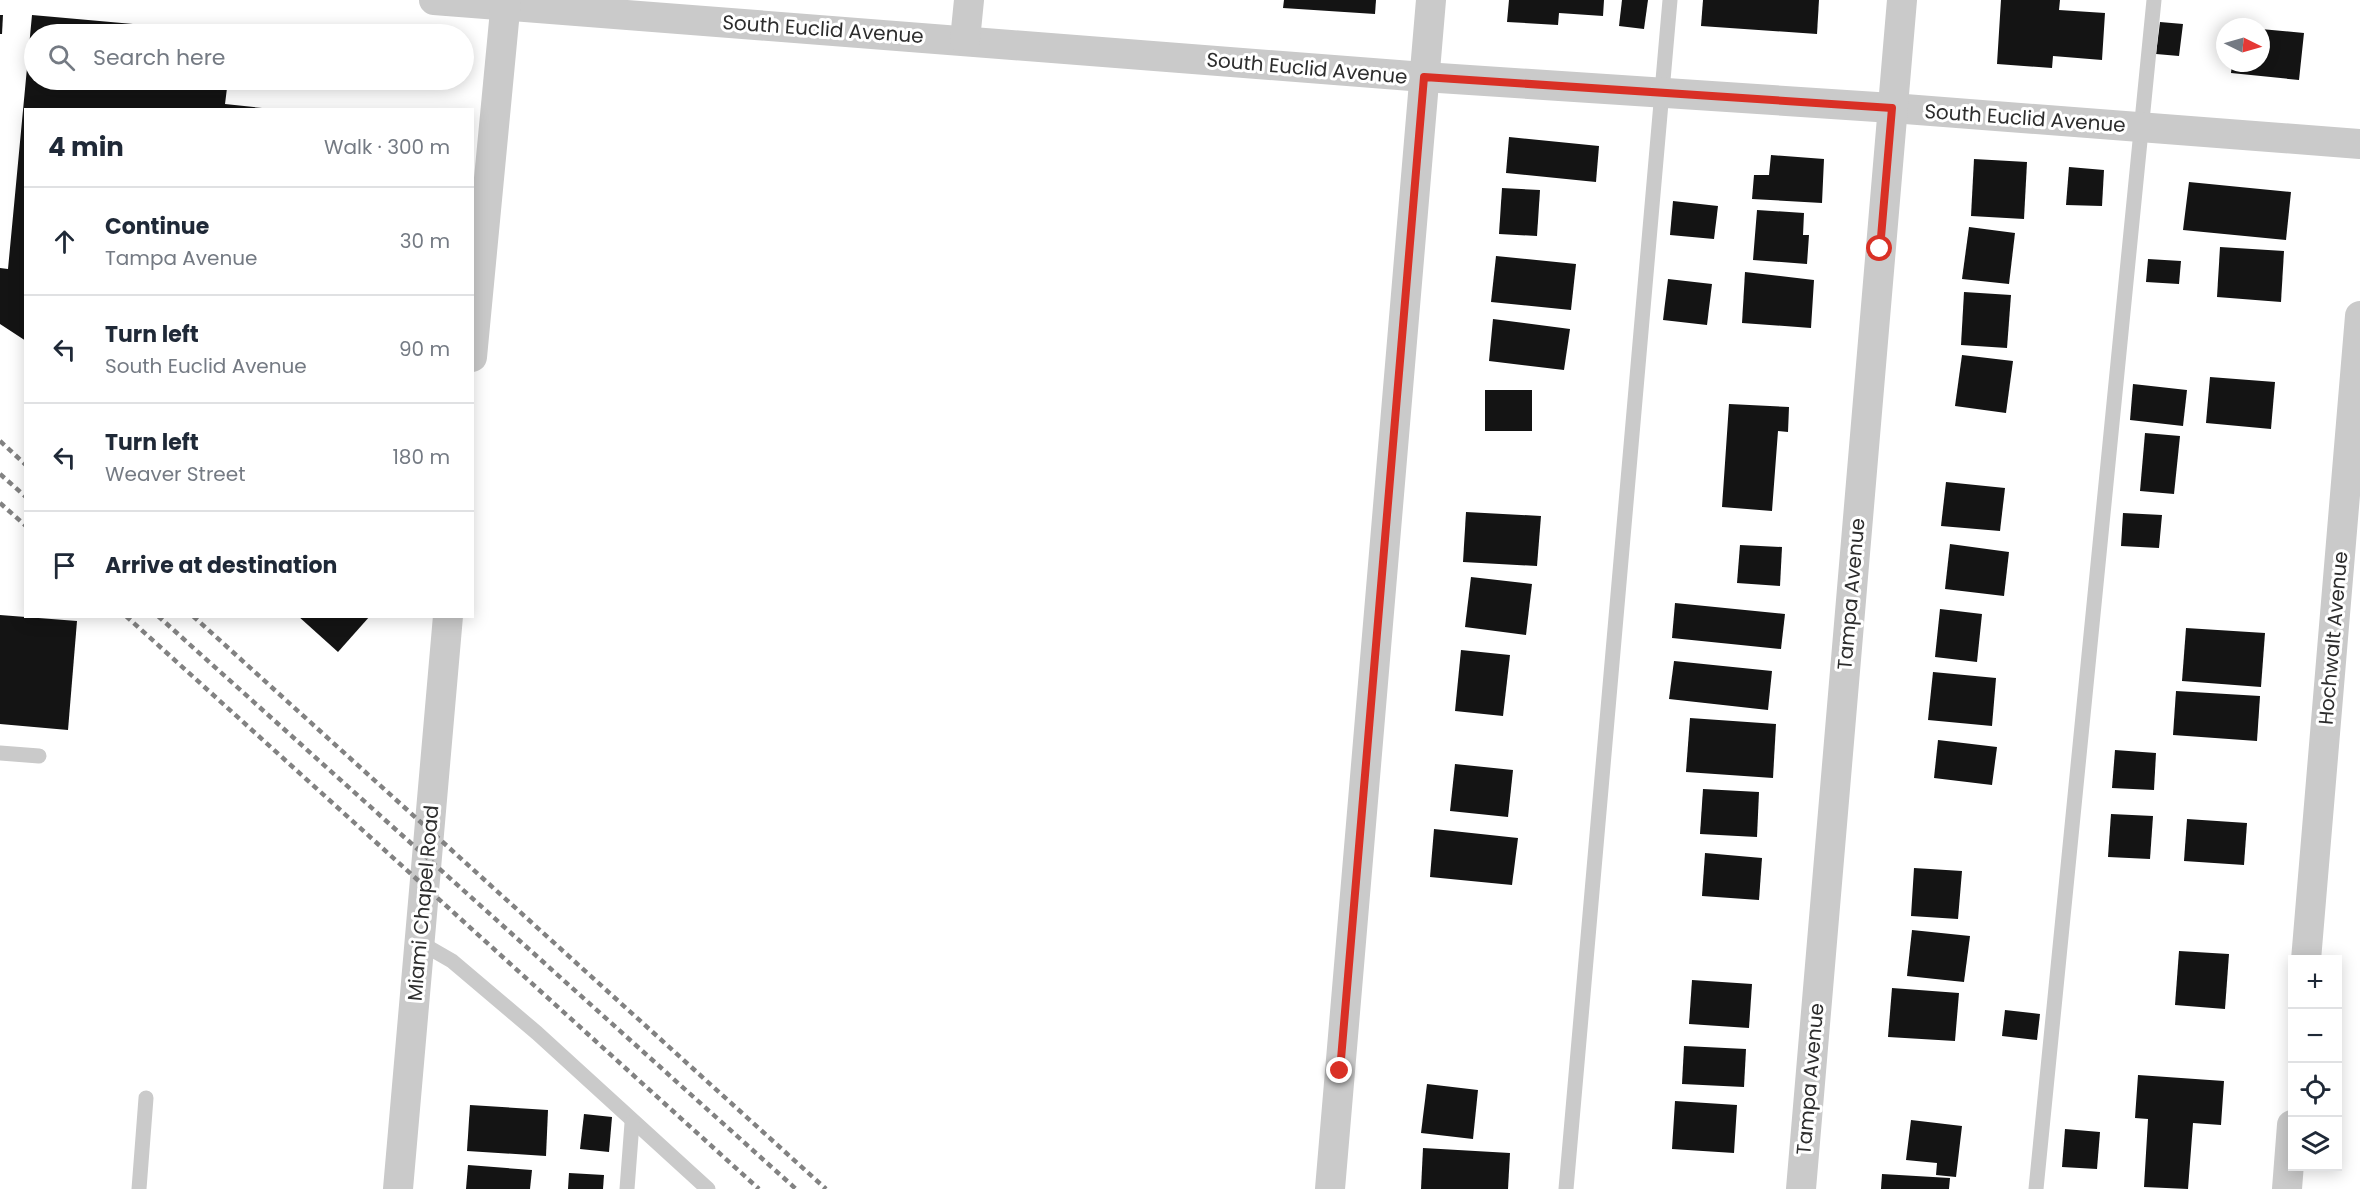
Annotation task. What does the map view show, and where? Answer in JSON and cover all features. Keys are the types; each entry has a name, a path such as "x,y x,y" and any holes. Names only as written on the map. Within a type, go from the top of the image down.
{"street":[{"name":"South Euclid Avenue","path":"434,0 505,3 1424,77 1892,108 2360,144"},
{"path":"965,40 969,0"},
{"path":"1330,1189 1431,0"},
{"name":"Tampa Avenue","path":"1801,1189 1902,0"},
{"path":"474,336 505,3"},
{"name":"Hochwalt Avenue","path":"2306,955 2360,316"},
{"name":"Miami Chapel Road","path":"398,1189 448,618"},
{"path":"2287,1189 2288,1171"}],"lane":[{"path":"1566,1189 1670,0"},
{"path":"2036,1189 2154,0"},
{"path":"0,753 39,756"},
{"path":"419,942 452,961 537,1033 632,1123 708,1189"},
{"path":"139,1189 146,1098"},
{"path":"627,1189 632,1123"}],"building":[{"path":"1284,0 1376,0 1375,14 1283,8"},
{"path":"1509,0 1604,0 1603,16 1559,13 1558,25 1507,22"},
{"path":"1622,0 1648,0 1644,29 1619,26"},
{"path":"1703,0 1819,0 1817,34 1701,26"},
{"path":"2001,0 2060,0 2059,10 2105,13 2102,60 2053,56 2052,68 1997,64"},
{"path":"0,15 3,15 2,34 0,34"},
{"path":"32,15 133,24 31,24"},
{"path":"2160,22 2183,24 2179,56 2156,54"},
{"path":"2270,30 2304,33 2299,80 2231,73 2270,72"},
{"path":"25,90 227,90 225,104 262,108 24,108 24,340 0,324 0,268 8,269"},
{"path":"1509,137 1599,146 1596,182 1506,173"},
{"path":"1771,155 1824,159 1822,203 1752,199 1754,175 1769,175"},
{"path":"1974,159 2027,162 2024,219 1971,216"},
{"path":"2069,167 2104,170 2102,206 2066,205"},
{"path":"2189,182 2291,192 2286,240 2183,230"},
{"path":"1502,188 1540,190 1537,236 1499,234"},
{"path":"1673,201 1718,206 1714,239 1670,235"},
{"path":"1757,210 1804,213 1803,235 1809,235 1807,264 1753,260"},
{"path":"1969,227 2015,233 2009,284 1962,279"},
{"path":"2220,247 2284,251 2281,302 2217,297"},
{"path":"1496,256 1576,264 1571,310 1491,302"},
{"path":"2148,259 2181,261 2179,284 2146,282"},
{"path":"1745,272 1814,280 1811,328 1742,323"},
{"path":"1668,279 1712,284 1707,325 1663,320"},
{"path":"1964,292 2011,295 2007,348 1961,345"},
{"path":"1493,319 1570,329 1564,370 1489,361"},
{"path":"1962,355 2013,361 2006,413 1955,406"},
{"path":"2210,377 2275,382 2271,429 2206,423"},
{"path":"2133,384 2187,390 2183,426 2130,420"},
{"path":"1485,390 1532,390 1532,431 1485,431"},
{"path":"1729,404 1789,407 1788,432 1778,431 1772,511 1722,507"},
{"path":"2145,433 2180,436 2174,494 2140,491"},
{"path":"1946,482 2005,488 2000,531 1941,526"},
{"path":"1466,512 1541,516 1537,566 1463,562"},
{"path":"2123,513 2162,515 2159,548 2121,546"},
{"path":"1950,544 2009,552 2004,596 1945,589"},
{"path":"1740,545 1782,547 1780,586 1737,583"},
{"path":"1471,577 1532,584 1526,635 1465,627"},
{"path":"1675,603 1785,614 1781,649 1672,638"},
{"path":"1940,609 1982,614 1977,662 1935,657"},
{"path":"0,615 77,621 68,730 0,724"},
{"path":"300,618 368,618 338,652"},
{"path":"2186,628 2265,633 2261,687 2182,681"},
{"path":"1461,650 1510,655 1503,716 1455,711"},
{"path":"1674,661 1772,671 1768,710 1669,699"},
{"path":"1933,672 1996,678 1992,726 1928,720"},
{"path":"2176,691 2260,696 2257,741 2173,735"},
{"path":"1690,718 1776,724 1773,778 1686,772"},
{"path":"1938,740 1997,747 1992,785 1934,778"},
{"path":"2115,750 2156,753 2154,790 2112,788"},
{"path":"1455,764 1513,770 1508,817 1450,811"},
{"path":"1703,789 1759,792 1757,837 1700,834"},
{"path":"2111,814 2153,816 2150,859 2108,857"},
{"path":"2187,819 2247,823 2244,865 2184,861"},
{"path":"1434,829 1518,838 1512,885 1430,877"},
{"path":"1705,853 1762,858 1759,900 1702,896"},
{"path":"1914,868 1962,871 1958,919 1911,916"},
{"path":"1912,930 1970,936 1964,982 1907,976"},
{"path":"2179,951 2229,954 2225,1009 2175,1005"},
{"path":"1692,980 1752,984 1749,1028 1689,1024"},
{"path":"1892,988 1959,993 1955,1041 1888,1037"},
{"path":"2005,1010 2040,1014 2037,1040 2002,1036"},
{"path":"1684,1046 1746,1049 1744,1087 1682,1084"},
{"path":"2138,1075 2224,1081 2221,1125 2193,1123 2188,1189 2144,1187 2148,1119 2135,1118"},
{"path":"1427,1084 1478,1090 1473,1139 1421,1133"},
{"path":"1675,1101 1737,1105 1734,1153 1672,1149"},
{"path":"470,1105 548,1110 546,1156 467,1151"},
{"path":"584,1114 612,1117 609,1152 580,1149"},
{"path":"1911,1120 1962,1126 1956,1177 1936,1175 1937,1163 1906,1160"},
{"path":"2065,1129 2100,1132 2097,1169 2062,1167"},
{"path":"1423,1148 1510,1153 1508,1189 1421,1189"},
{"path":"468,1165 532,1170 530,1189 466,1189"},
{"path":"569,1173 604,1175 603,1189 568,1189"},
{"path":"1882,1174 1950,1178 1949,1189 1881,1189"}],"railway":[{"path":"0,441 24,463"},
{"path":"0,474 24,495"},
{"path":"0,503 24,524"},
{"path":"128,618 759,1189"},
{"path":"160,618 796,1189"},
{"path":"195,618 826,1189"}],"route":[{"path":"1340,1071 1424,77 1892,108 1880,249"}]}
